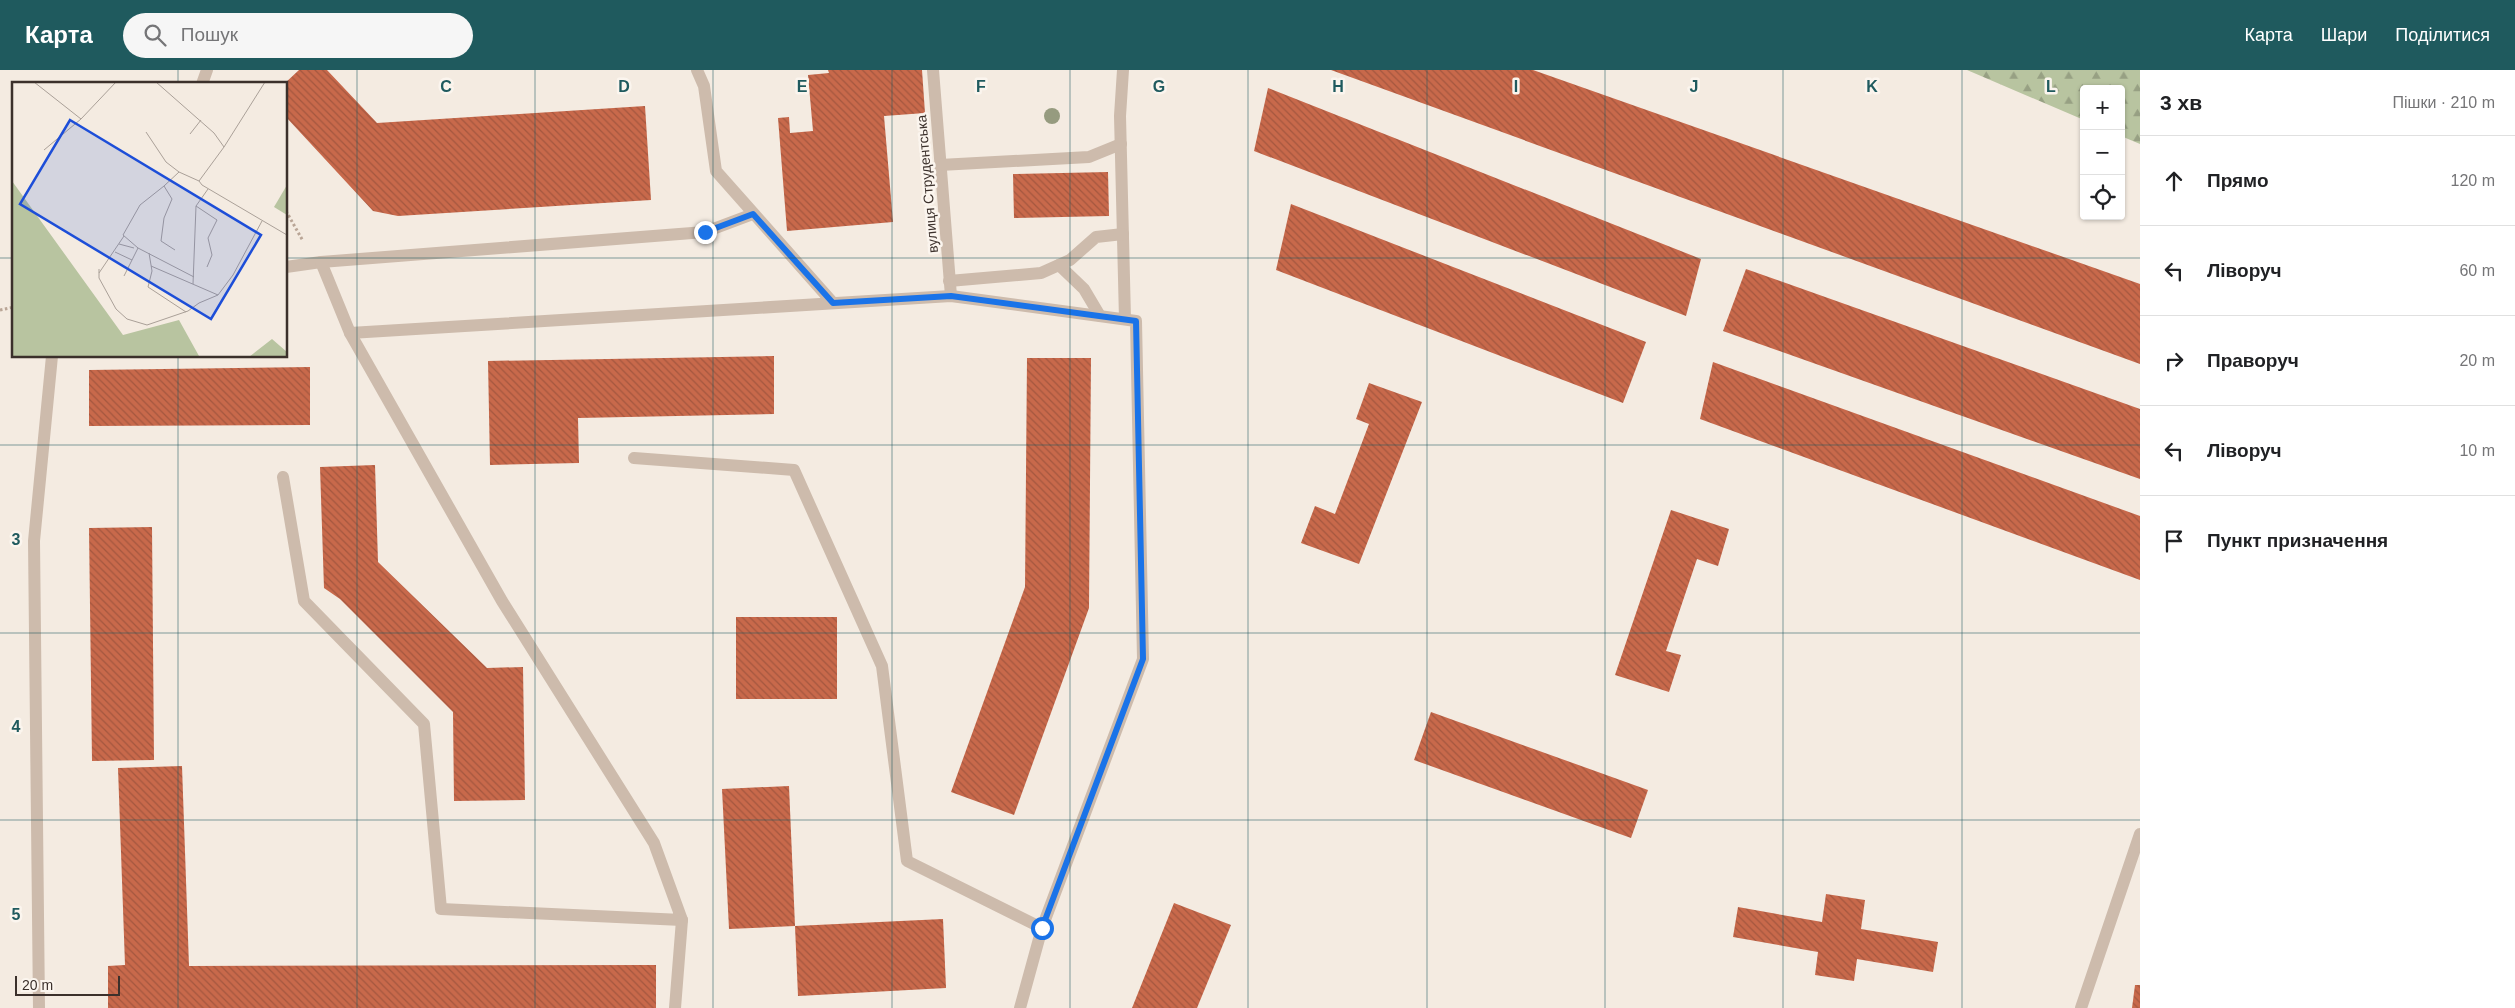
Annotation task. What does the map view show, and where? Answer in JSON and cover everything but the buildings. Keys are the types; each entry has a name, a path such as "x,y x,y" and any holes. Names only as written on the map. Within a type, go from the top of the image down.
{"street":[{"path":"203,82 208,70"},
{"path":"697,70 704,86 716,171 833,303"},
{"name":"вулиця Струдентська","path":"933,70 951,296"},
{"path":"1123,70 1120,144 1125,319"},
{"path":"940,165 1089,157 1120,144"},
{"path":"288,267 321,262 705,232 753,214"},
{"path":"949,281 1041,273 1070,260 1096,237 1123,234"},
{"path":"321,262 350,333 502,601 654,843 682,920 675,1008"},
{"path":"1059,265 1084,289 1100,316"},
{"path":"350,333 951,296 1136,321 1143,659 1042,928 1020,1008"},
{"path":"39,1008 34,542 52,358"},
{"path":"634,458 794,470 882,666 907,861 1042,928"},
{"path":"283,476 304,601 424,724 441,909 682,920"},
{"path":"2081,1008 2140,834"}],"green space":[{"path":"1967,70 2140,70 2140,144 2125,138 2125,85 2080,85 2080,118"}],"route":[{"path":"705,232 753,214 833,303 951,296 1136,321 1143,659 1042,928"}]}
